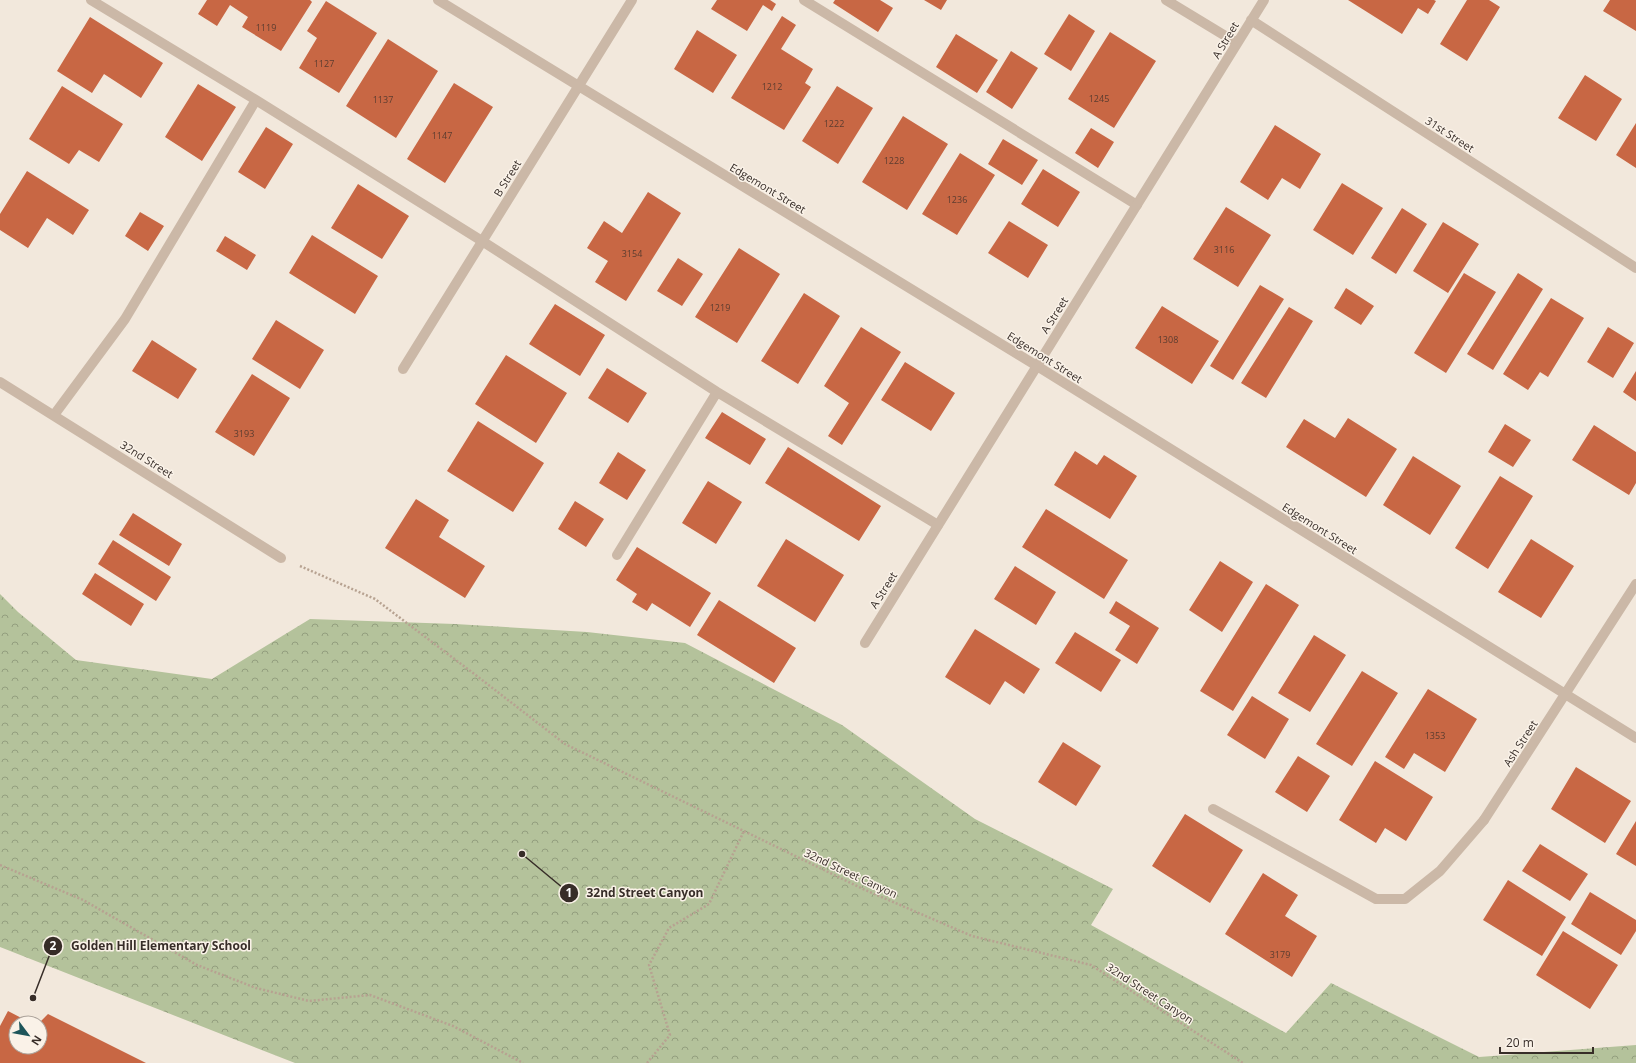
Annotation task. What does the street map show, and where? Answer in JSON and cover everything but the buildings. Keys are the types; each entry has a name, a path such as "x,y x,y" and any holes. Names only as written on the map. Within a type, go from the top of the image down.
{"street":[{"path":"91,0 256,100 482,241 717,392 938,525"},
{"name":"Edgemont Street","path":"438,0 578,87 1037,366 1564,695 1636,738"},
{"name":"B Street","path":"403,369 632,0"},
{"path":"804,0 1137,205"},
{"path":"1166,0 1237,43"},
{"name":"A Street","path":"865,643 1264,0"},
{"name":"31st Street","path":"1251,20 1636,268"},
{"path":"54,415 125,319 256,100"},
{"name":"32nd Street","path":"0,382 281,558"},
{"path":"617,555 717,392"},
{"name":"Ash Street","path":"1213,809 1376,899 1405,899 1440,870 1484,820 1636,584"}],"path":[{"name":"32nd Street Canyon","path":"281,558 375,599 480,677 565,744 863,889 972,936 1091,965 1243,1063"},
{"path":"647,1063 670,1035 649,965 670,928 709,904 744,831"},
{"path":"0,865 83,900 197,965 256,988 309,1001 370,995 453,1026 523,1063"}],"green space":[{"path":"0,594 18,612 76,660 212,679 310,619 455,624 587,632 685,643 842,725 975,819 1113,889 1091,925 1286,1033 1331,983 1479,1057 1636,1045 1636,1063 295,1063 0,947"}],"place":[{"name":"32nd Street Canyon","path":"522,854"},
{"name":"Golden Hill Elementary School","path":"33,998"}]}
